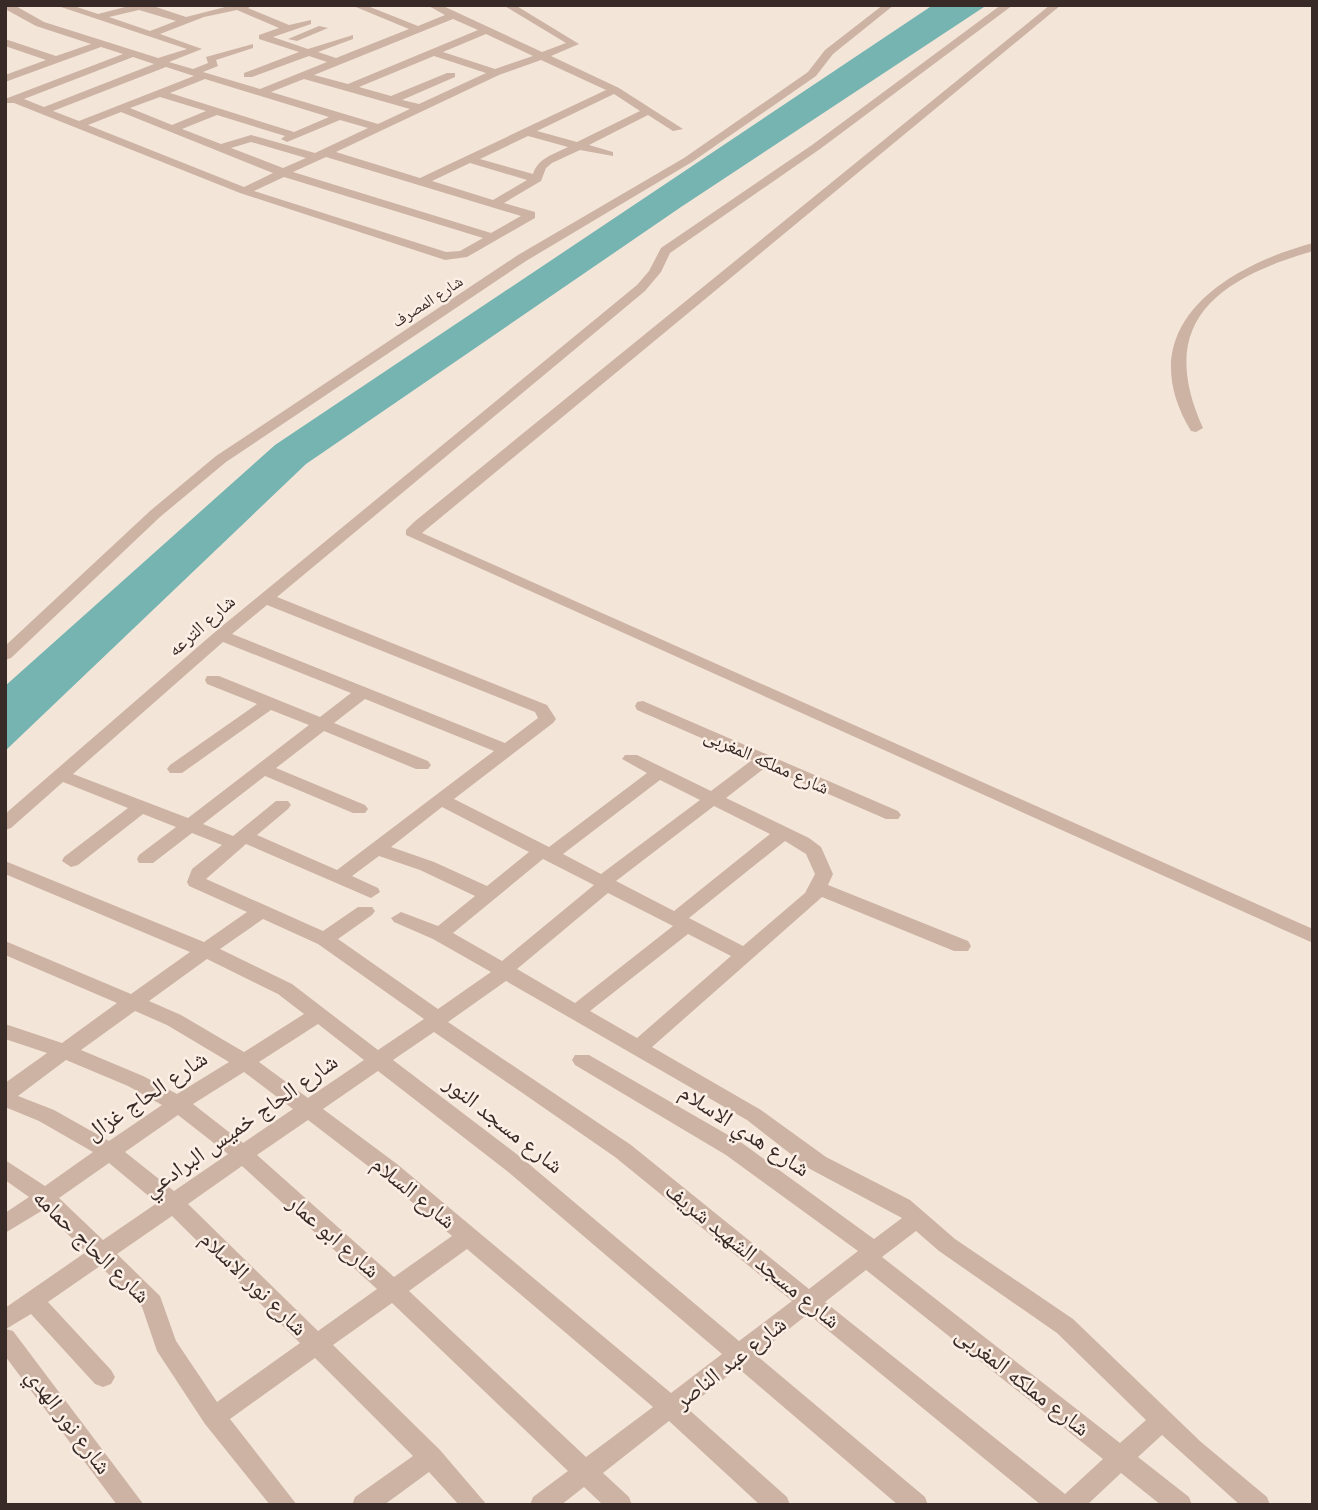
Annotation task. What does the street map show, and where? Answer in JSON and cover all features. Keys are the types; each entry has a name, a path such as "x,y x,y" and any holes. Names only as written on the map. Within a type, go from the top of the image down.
{"street":[{"path":"61,8 84,5"},
{"path":"356,5 417,29"},
{"path":"432,5 545,55 615,90 677,129"},
{"path":"244,191 495,73 575,43 508,5"},
{"name":"شارع المصرف","path":"5,655 155,514 221,459 522,258 688,160 812,74 834,48 889,5"},
{"name":"شارع الترعه","path":"5,824 221,635 428,461 641,288 655,272 662,254 673,244 816,148 1008,5"},
{"path":"1056,5 419,524 414,535 1313,937"},
{"path":"99,17 138,6 184,20"},
{"path":"153,33 184,20 242,6 288,28"},
{"path":"10,8 99,44 379,128"},
{"path":"43,111 197,49 153,33 61,8"},
{"path":"172,129 220,112 303,75 453,15"},
{"path":"307,22 263,37 337,62"},
{"path":"279,43 323,28"},
{"path":"348,88 487,30"},
{"path":"5,35 17,31"},
{"path":"248,75 349,37"},
{"path":"5,42 57,60"},
{"path":"5,79 99,44"},
{"path":"191,73 214,64 210,59 249,46"},
{"path":"5,56 25,49"},
{"path":"233,51 253,58"},
{"path":"433,52 495,73"},
{"path":"10,101 132,54"},
{"path":"303,75 420,108"},
{"path":"392,100 451,75"},
{"path":"78,125 202,76"},
{"path":"64,80 96,91"},
{"path":"423,181 615,90"},
{"path":"159,93 296,136"},
{"path":"10,101 43,111 244,191 449,257 463,254 531,215 423,181 251,138 220,148"},
{"path":"120,108 284,173 493,237"},
{"path":"496,203 537,180 544,164 648,111"},
{"path":"274,145 340,117"},
{"path":"527,132 609,154"},
{"path":"469,159 537,180"},
{"path":"1196,428 1185,405 1179,374 1181,340 1195,314 1222,288 1248,272 1280,256 1313,247"},
{"path":"265,598 545,713 547,719 338,878"},
{"path":"221,635 506,750"},
{"path":"213,680 422,765"},
{"path":"146,859 364,692"},
{"path":"176,769 270,703"},
{"name":"شارع مملكه المغربى","path":"643,706 892,816"},
{"path":"631,759 802,842 821,862 824,874 819,889 637,1049"},
{"name":"شارع الحاج خميس البرادعي","path":"5,1320 504,971 605,883 764,760"},
{"path":"264,769 359,809"},
{"path":"440,934 546,853 660,772"},
{"path":"60,775 140,807 239,840 338,878 368,902 326,939"},
{"path":"442,800 745,955"},
{"path":"239,840 282,805"},
{"path":"71,861 140,807"},
{"path":"575,1013 783,833"},
{"name":"شارع مسجد الشهيد شريف","path":"239,840 195,878 199,884 326,939 436,1020 586,1123 810,1300 1059,1505"},
{"path":"378,849 427,866 489,895"},
{"name":"شارع مسجد النور","path":"5,867 206,950 285,989 515,1164 916,1505"},
{"path":"819,889 961,946"},
{"path":"5,1096 262,910"},
{"path":"401,918 440,934 754,1115 818,1163 885,1194 918,1218 947,1245 1065,1326 1219,1474 1258,1505"},
{"name":"شارع السلام","path":"5,947 206,1036 244,1061 389,1170 469,1236 671,1408 778,1505"},
{"name":"شارع الحاج غزال","path":"5,1225 178,1104 319,1014"},
{"name":"شارع ابو عمار","path":"5,1031 64,1052 151,1089 178,1104 242,1156 394,1289 620,1505"},
{"name":"شارع هدي الاسلام","path":"582,1060 734,1149 870,1254"},
{"name":"شارع نور الاسلام","path":"5,1096 60,1119 111,1150 173,1204 431,1457 475,1505"},
{"name":"شارع الحاج حمامه","path":"5,1168 44,1197 152,1302 165,1344 214,1417 285,1505"},
{"name":"شارع عبد الناصر","path":"542,1505 918,1218"},
{"path":"214,1417 469,1236"},
{"name":"شارع مملكه المغربى","path":"870,1254 1180,1505"},
{"path":"33,1301 103,1377"},
{"name":"شارع نور الهدي","path":"5,1338 132,1505"},
{"path":"1070,1505 1163,1419"},
{"path":"364,1505 431,1457"}],"water":[{"path":"933,5 987,5 681,207 306,464 5,751 5,686 275,445"}]}
